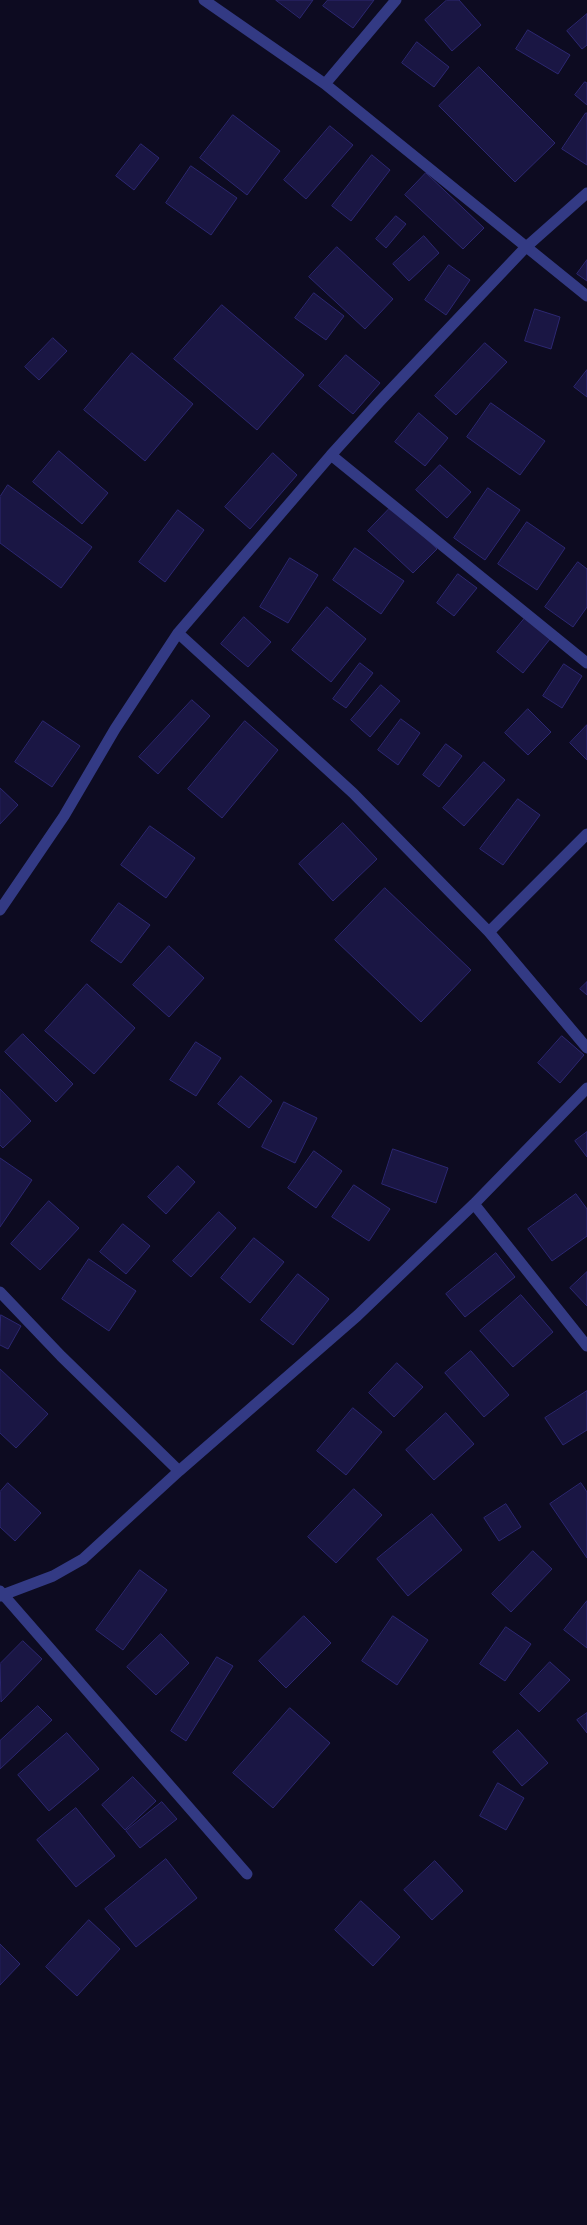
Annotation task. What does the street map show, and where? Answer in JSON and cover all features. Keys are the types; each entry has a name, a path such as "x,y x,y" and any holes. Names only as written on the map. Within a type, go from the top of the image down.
{"street":[{"path":"204,0 325,84 525,248 587,296"},
{"path":"325,84 396,0"},
{"path":"0,910 64,816 115,729 178,633 331,454 525,248 587,193"},
{"path":"331,454 587,663"},
{"path":"178,633 353,792 489,932 587,1048"},
{"path":"489,932 587,834"},
{"path":"247,1874 1,1594 53,1576 83,1559 179,1471 357,1316 474,1204 587,1088"},
{"path":"474,1204 587,1346"},
{"path":"0,1292 61,1356 179,1471"}],"building":[{"path":"276,0 313,0 300,18"},
{"path":"328,0 374,0 353,28 323,6"},
{"path":"447,0 459,0 481,25 452,51 425,20"},
{"path":"587,14 587,45 582,49 567,31"},
{"path":"528,30 570,55 558,74 516,49"},
{"path":"417,42 449,67 434,87 402,63"},
{"path":"479,67 555,143 515,182 439,106"},
{"path":"585,82 587,83 587,105 575,95"},
{"path":"587,113 587,165 562,149"},
{"path":"233,115 280,151 247,195 200,158"},
{"path":"330,126 353,145 306,199 284,180"},
{"path":"141,144 159,158 134,190 116,176"},
{"path":"372,155 390,170 351,221 332,206"},
{"path":"191,166 237,198 211,235 166,203"},
{"path":"426,173 484,228 463,249 405,195"},
{"path":"396,216 406,224 386,248 376,239"},
{"path":"424,236 439,253 409,281 393,264"},
{"path":"337,247 393,299 365,329 309,277"},
{"path":"587,260 587,281 577,274"},
{"path":"449,265 470,280 446,315 425,300"},
{"path":"314,293 344,316 326,340 295,318"},
{"path":"222,305 304,375 257,430 174,359"},
{"path":"535,309 560,317 551,349 525,341"},
{"path":"53,338 67,351 39,380 25,367"},
{"path":"485,343 507,362 456,415 435,396"},
{"path":"132,353 193,404 145,461 84,410"},
{"path":"346,355 380,383 353,414 319,386"},
{"path":"587,370 587,397 574,387"},
{"path":"491,403 545,441 520,475 467,437"},
{"path":"419,413 448,438 425,466 395,442"},
{"path":"59,451 108,493 82,524 33,482"},
{"path":"273,453 297,475 250,529 225,507"},
{"path":"440,465 471,492 447,518 416,490"},
{"path":"8,485 92,547 61,588 0,543 0,497"},
{"path":"488,488 520,510 485,560 454,538"},
{"path":"392,506 437,549 413,573 368,531"},
{"path":"178,510 204,530 165,582 139,562"},
{"path":"527,522 565,548 537,590 498,564"},
{"path":"355,548 404,581 381,614 333,580"},
{"path":"290,558 318,575 288,623 260,607"},
{"path":"578,562 587,569 587,607 573,627 545,607"},
{"path":"458,574 477,588 454,616 437,603"},
{"path":"327,607 366,639 331,682 292,650"},
{"path":"244,617 271,642 248,667 221,644"},
{"path":"525,618 550,639 523,673 497,652"},
{"path":"360,663 373,673 346,708 333,699"},
{"path":"564,664 582,676 562,708 543,696"},
{"path":"381,685 400,701 370,737 351,720"},
{"path":"192,700 210,716 158,774 139,757"},
{"path":"528,709 551,732 528,755 505,733"},
{"path":"401,719 420,733 398,765 378,750"},
{"path":"43,721 80,746 52,787 15,762"},
{"path":"245,721 278,750 222,818 188,789"},
{"path":"587,725 587,760 570,743"},
{"path":"446,744 462,756 439,787 423,775"},
{"path":"484,762 505,780 464,826 443,808"},
{"path":"0,788 18,805 0,824"},
{"path":"518,799 540,815 503,865 480,849"},
{"path":"343,823 377,859 333,901 299,864"},
{"path":"150,826 195,858 166,898 121,865"},
{"path":"385,888 471,970 421,1022 335,940"},
{"path":"119,903 150,925 121,963 91,941"},
{"path":"169,946 204,978 169,1017 133,985"},
{"path":"587,982 587,995 580,989"},
{"path":"87,984 135,1028 94,1074 45,1031"},
{"path":"23,1034 73,1084 56,1102 5,1052"},
{"path":"562,1036 584,1055 560,1083 538,1063"},
{"path":"196,1042 221,1058 196,1096 170,1080"},
{"path":"241,1076 272,1101 249,1128 218,1104"},
{"path":"0,1089 31,1121 3,1148 0,1145"},
{"path":"284,1102 317,1118 295,1163 262,1147"},
{"path":"587,1132 587,1157 575,1141"},
{"path":"393,1149 448,1168 436,1203 382,1184"},
{"path":"314,1151 342,1171 316,1208 288,1188"},
{"path":"0,1158 32,1180 0,1227"},
{"path":"178,1166 195,1182 166,1214 148,1197"},
{"path":"354,1185 390,1209 369,1241 332,1217"},
{"path":"576,1194 587,1209 587,1236 552,1261 528,1229"},
{"path":"49,1201 79,1228 40,1270 11,1244"},
{"path":"219,1212 236,1228 191,1277 173,1261"},
{"path":"123,1224 150,1246 126,1274 100,1252"},
{"path":"254,1238 284,1262 250,1303 221,1278"},
{"path":"496,1253 515,1277 465,1317 446,1294"},
{"path":"89,1259 136,1291 109,1331 62,1299"},
{"path":"587,1272 587,1306 570,1288"},
{"path":"298,1274 329,1299 293,1345 261,1320"},
{"path":"521,1295 553,1332 513,1367 480,1331"},
{"path":"1,1315 21,1326 8,1349 0,1345"},
{"path":"471,1351 509,1395 484,1417 445,1373"},
{"path":"397,1363 423,1387 394,1417 369,1393"},
{"path":"0,1369 48,1414 16,1448 0,1433"},
{"path":"587,1391 587,1430 563,1445 545,1418"},
{"path":"353,1408 382,1432 346,1475 317,1451"},
{"path":"446,1413 474,1444 434,1480 406,1450"},
{"path":"8,1483 41,1513 15,1541 0,1527 0,1492"},
{"path":"581,1483 587,1492 587,1558 550,1504"},
{"path":"354,1489 382,1515 336,1563 308,1537"},
{"path":"506,1504 521,1527 499,1541 484,1518"},
{"path":"432,1514 462,1550 408,1596 377,1559"},
{"path":"533,1551 552,1569 511,1612 492,1594"},
{"path":"140,1570 167,1590 123,1650 96,1630"},
{"path":"587,1601 587,1648 564,1630"},
{"path":"304,1616 331,1643 286,1688 259,1661"},
{"path":"393,1616 428,1640 397,1685 362,1661"},
{"path":"506,1627 531,1644 505,1681 480,1664"},
{"path":"161,1634 189,1663 156,1695 127,1667"},
{"path":"23,1641 42,1659 1,1702 0,1664"},
{"path":"217,1657 233,1666 186,1741 171,1731"},
{"path":"550,1662 570,1680 539,1712 520,1694"},
{"path":"38,1706 52,1720 0,1769 0,1741"},
{"path":"290,1708 330,1743 273,1808 233,1773"},
{"path":"587,1713 587,1733 577,1720"},
{"path":"518,1730 548,1763 522,1786 493,1752"},
{"path":"67,1733 99,1769 49,1811 18,1775"},
{"path":"133,1777 156,1801 125,1830 102,1805"},
{"path":"498,1783 524,1798 506,1830 480,1816"},
{"path":"162,1802 177,1819 140,1848 126,1831"},
{"path":"76,1808 115,1856 76,1887 37,1840"},
{"path":"166,1859 197,1898 136,1947 105,1909"},
{"path":"435,1861 463,1891 432,1920 404,1890"},
{"path":"361,1901 400,1937 373,1966 335,1930"},
{"path":"89,1920 120,1949 77,1996 46,1967"},
{"path":"0,1944 20,1964 0,1985"}]}
